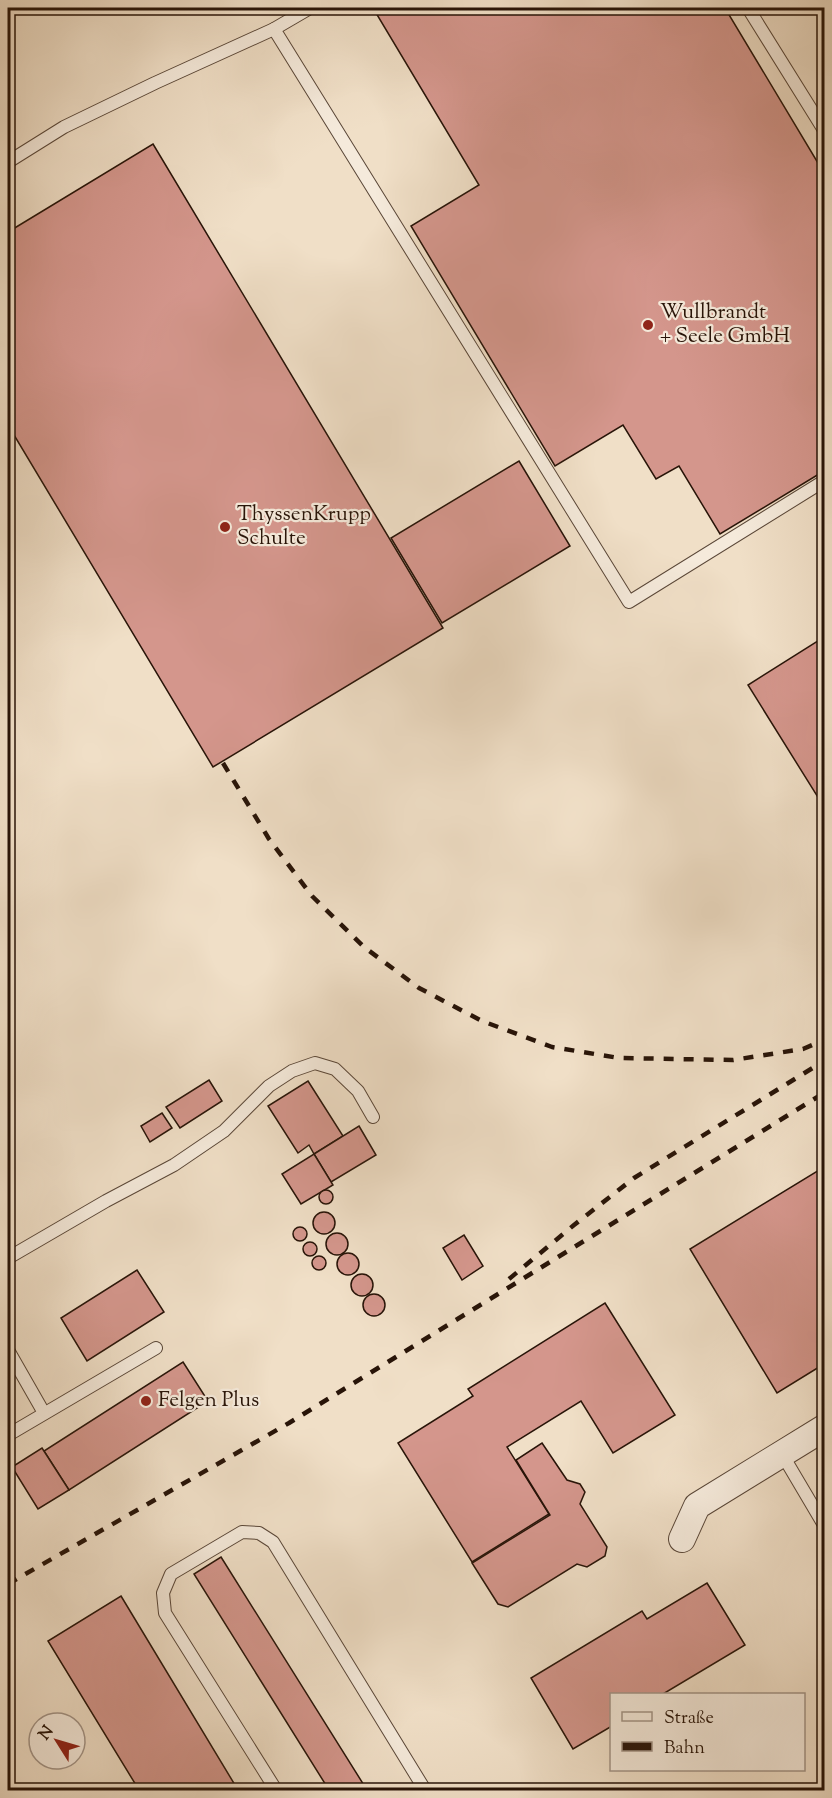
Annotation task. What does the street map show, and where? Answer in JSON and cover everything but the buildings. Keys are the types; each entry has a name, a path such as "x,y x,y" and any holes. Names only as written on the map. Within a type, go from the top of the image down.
{"street":[{"path":"682,1539 697,1506 825,1428"}],"lane":[{"path":"8,162 64,127 274,29 310,8"},
{"path":"748,8 825,130"},
{"path":"274,29 629,602 825,481"},
{"path":"8,1258 106,1201 174,1165 224,1131 269,1086 292,1071 315,1064 335,1069 358,1091 373,1117"},
{"path":"8,1435 156,1348"},
{"path":"8,1350 44,1413"},
{"path":"782,1454 825,1525"},
{"path":"276,1791 165,1613 164,1593 171,1574 242,1532 259,1533 273,1542 425,1791"}],"railway":[{"path":"223,763 269,839 312,896 364,947 419,988 482,1021 552,1047 619,1058 733,1060 803,1049 824,1040"},
{"path":"509,1279 634,1178 824,1061"},
{"path":"8,1584 289,1423 824,1093"}],"place":[{"name":"Wullbrandt + Seele GmbH","path":"648,325"},
{"name":"ThyssenKrupp Schulte","path":"225,527"},
{"name":"Felgen Plus","path":"146,1401"}]}
